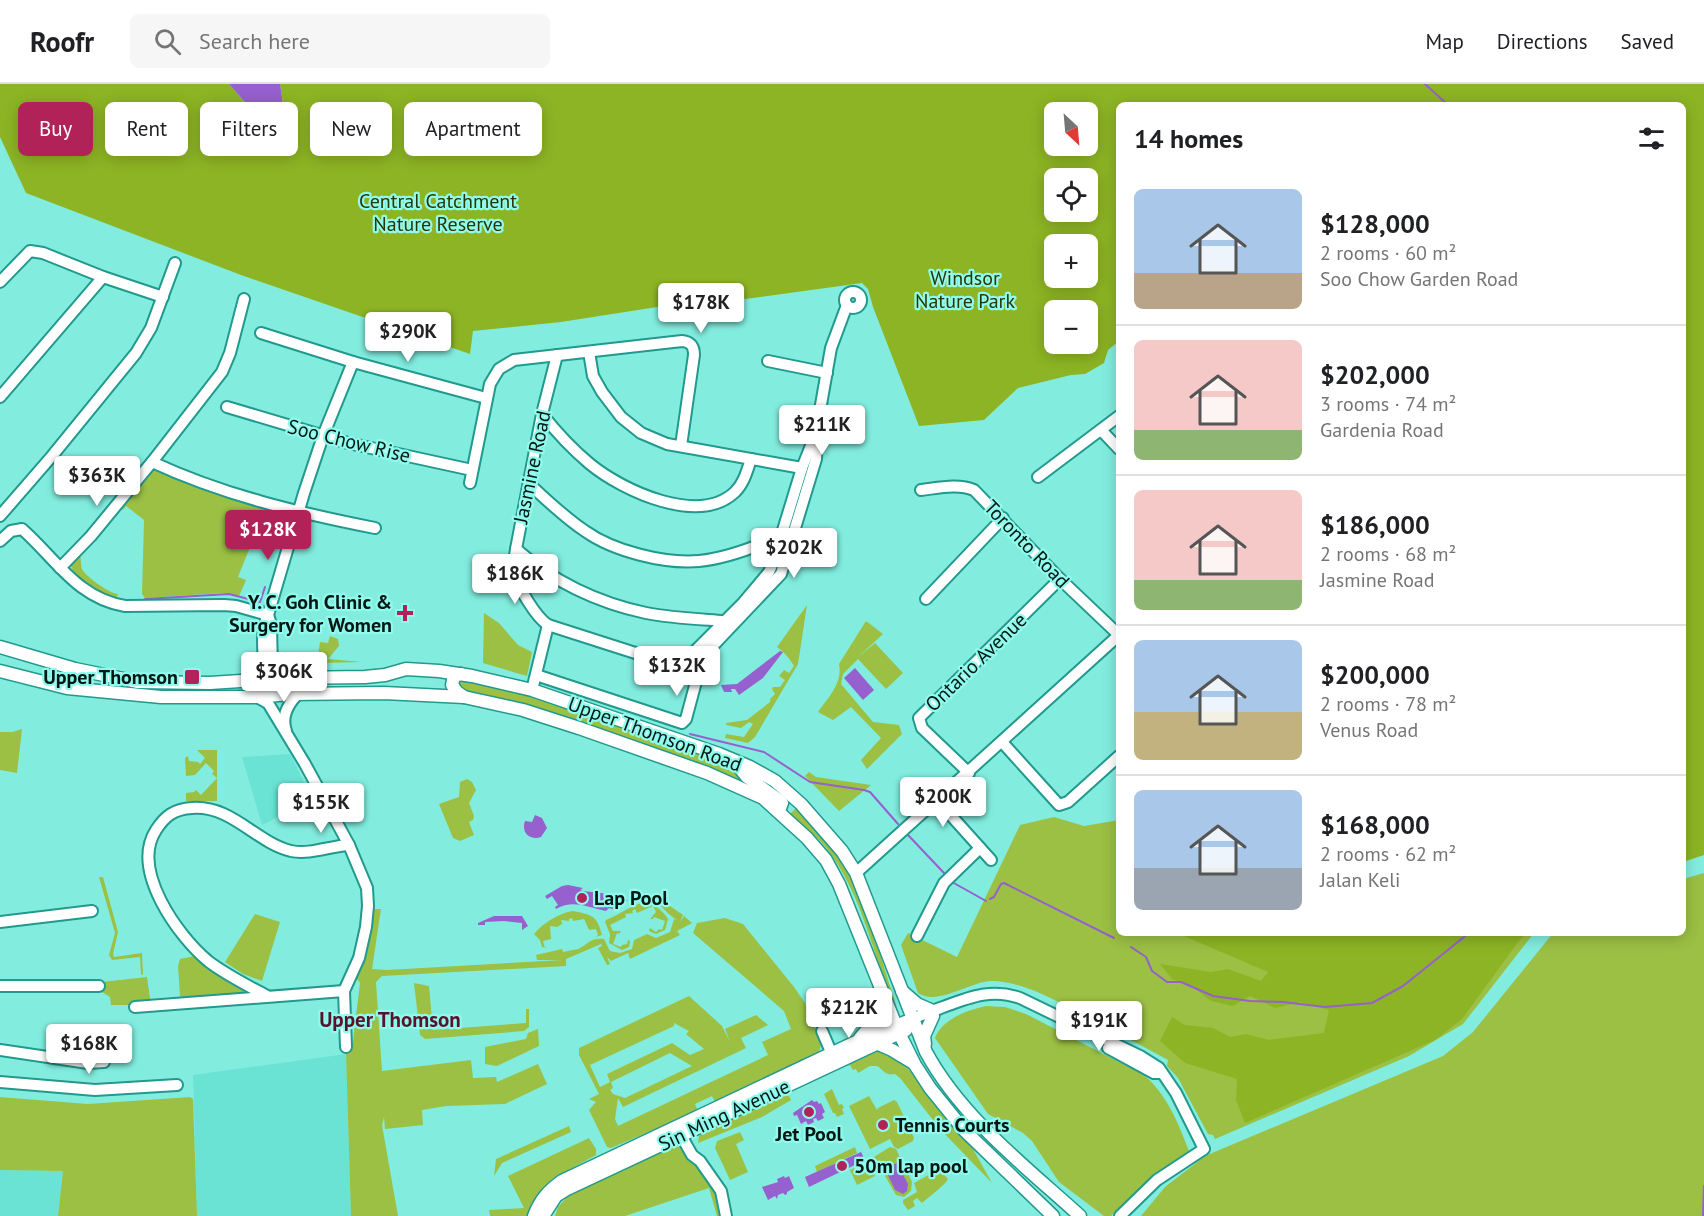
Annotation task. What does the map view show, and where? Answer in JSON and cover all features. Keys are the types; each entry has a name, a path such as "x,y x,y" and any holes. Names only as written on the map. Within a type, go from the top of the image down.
{"main road":[{"name":"Upper Thomson Road","path":"0,647 75,669 138,682 191,683 365,677 385,675 406,669 461,674 532,690 718,754 775,781 801,804 842,851 856,873 926,1052 951,1092 986,1129 1080,1216"},
{"name":"Upper Thomson Road","path":"0,670 67,688 136,695 257,697 384,693 464,697 523,710 707,772 763,798 807,838 826,860 839,884 898,1029 915,1065 930,1088 964,1130 1053,1216"},
{"path":"461,674 454,676 452,685 464,697"},
{"path":"136,695 140,688 138,682"},
{"path":"189,697 186,691 191,683"},
{"path":"734,761 747,777 782,803 782,815"},
{"path":"782,815 791,807 801,804"},
{"path":"858,1041 874,1022 881,985"},
{"path":"901,990 933,1014 924,1036 926,1052"},
{"path":"898,1029 914,1022"},
{"name":"Sin Ming Avenue","path":"833,1058 858,1041 898,1029"},
{"name":"Sin Ming Avenue","path":"543,1216 556,1196 567,1189 682,1130 833,1058 876,1043 898,1029"},
{"path":"876,1043 915,1065"},
{"name":"Sin Ming Avenue","path":"534,1216 541,1200 549,1190 562,1181 682,1130"}],"street":[{"path":"0,282 30,251 43,253 103,277 163,297"},
{"path":"0,516 136,353 151,328 175,263"},
{"path":"0,397 103,277"},
{"path":"60,568 152,462 222,372 230,352 244,299"},
{"path":"684,669 781,574 816,459 816,433 827,373 834,339 847,305"},
{"path":"261,333 353,362 486,398"},
{"path":"470,483 486,398 494,376 506,364 514,360 689,342 693,346 694,355 681,446"},
{"path":"589,351 595,382 610,405 641,433 653,439 681,446 802,468"},
{"name":"Jasmine Road","path":"548,625 538,617 517,578 514,566 542,414 557,355"},
{"path":"768,361 827,373"},
{"path":"268,679 263,624 268,615 323,436 353,362"},
{"name":"Soo Chow Rise","path":"227,407 323,436 472,470"},
{"path":"542,414 563,441 592,466 639,493 664,502 706,506 720,502 737,490 746,476 751,459"},
{"path":"1038,477 1116,418"},
{"path":"1101,430 1116,445"},
{"path":"684,669 769,572 802,468 816,433"},
{"path":"152,462 204,483 298,513 375,528"},
{"path":"529,484 585,532 604,543 647,558 698,561 759,546 782,535"},
{"name":"Toronto Road","path":"921,490 966,486 974,490 1060,579 1116,632"},
{"path":"926,599 1003,518"},
{"path":"0,541 11,531 22,529 60,568 94,597 108,603 125,606 230,605 268,615"},
{"path":"516,549 547,573 598,599 646,613 724,621"},
{"name":"Ontario Avenue","path":"969,773 922,728 920,718 1060,579"},
{"path":"532,690 548,625 684,669 696,675 697,678 686,719 682,723 557,684 536,675"},
{"path":"856,873 1116,638"},
{"path":"288,735 284,725 287,709 298,694"},
{"path":"257,697 268,703 288,735 350,845 367,888 366,927 359,958 344,991 346,1047"},
{"path":"1002,742 1059,805 1068,802 1116,759"},
{"path":"937,800 991,860"},
{"path":"267,996 208,960 186,938 162,905 152,881 148,857 153,835 165,816 195,807 207,808 236,819 251,831 291,850 310,851 337,845 350,845"},
{"path":"917,936 944,883 980,848"},
{"path":"0,922 92,911"},
{"path":"0,986 99,986"},
{"path":"135,1007 344,991"},
{"path":"914,1022 980,997 999,993 1020,998 1140,1056 1159,1068 1176,1093 1204,1149 1157,1180 1120,1216"},
{"path":"822,1030 833,1058"},
{"path":"0,1050 88,1063 104,1062"},
{"path":"0,1082 95,1090 177,1085"},
{"path":"682,1130 692,1155 700,1161 721,1191 726,1216"}],"shaded area":[{"path":"229,84 280,84 283,102 245,102"},
{"path":"780,651 783,652 763,678 739,695 735,689 731,689 732,692 724,692 721,685 737,684"},
{"path":"855,668 874,690 863,700 844,678"},
{"path":"290,754 313,800 262,825 242,757"},
{"path":"535,815 542,818 547,828 541,837 533,838 527,835 524,825 525,821 532,822"},
{"name":"Lap Pool","path":"568,885 583,888 580,890 583,891 605,894 603,895 614,899 617,897 628,900 616,910 609,908 606,911 574,904 556,909 558,905 552,896 547,899 545,896"},
{"path":"494,916 522,916 528,926 522,930 522,923 504,921 485,922 485,925 478,925"},
{"path":"346,1054 351,1216 197,1216 193,1075"},
{"name":"Jet Pool","path":"812,1100 821,1103 825,1112 822,1114 824,1118 818,1121 816,1118 813,1119 814,1122 808,1125 806,1121 801,1124 797,1115 794,1116 793,1113"},
{"name":"50m lap pool","path":"861,1152 865,1160 809,1187 805,1177"},
{"path":"897,1163 908,1184 907,1191 903,1194 895,1190 885,1169"},
{"path":"0,1170 63,1171 58,1216 0,1216"},
{"path":"784,1176 785,1178 789,1176 794,1188 785,1195 783,1193 778,1195 777,1199 775,1196 768,1200 762,1187 778,1182 777,1179"}],"green space":[{"name":"Central Catchment Nature Reserve","path":"0,84 229,84 245,102 200,102 200,156 298,156 298,102 283,102 280,84 1704,84 1704,855 1686,861 1686,102 1116,102 1116,343 1108,350 1104,363 1085,374 1071,375 1018,388 984,420 919,426 868,289 862,283 745,299 734,292 722,289 702,300 561,322 473,331 470,354 241,275 26,193 0,137"},
{"path":"152,463 267,505 238,577 246,580 239,596 223,593 145,598 142,594 144,520 126,506 123,510 118,503"},
{"path":"78,549 84,572 104,588 118,594 116,600 93,590 75,574 69,559"},
{"path":"807,605 798,664 755,737 748,743 725,738 726,734 744,737 753,724 749,722 741,728 726,725 726,723 747,720 770,702 775,694 773,687 780,687 785,680 779,676 784,670 789,673 794,666 777,647"},
{"path":"484,613 499,623 518,645 532,652 527,676 483,663"},
{"path":"866,621 883,634 857,658 875,643 903,673 886,689 858,659 843,674 841,684 873,722 899,725 902,734 867,769 861,760 881,738 851,707 833,720 818,712 837,684 839,664"},
{"path":"330,636 338,639 339,646 328,659 362,662 317,663 320,642 328,643"},
{"path":"472,676 719,754 789,793 763,798 463,694 459,684 461,678"},
{"path":"22,729 17,773 0,770 0,732"},
{"path":"197,750 217,750 217,778 206,763 195,775 186,776 185,758 188,756 189,761 200,764 205,758"},
{"path":"809,772 816,777 871,785 839,811 805,776"},
{"path":"217,778 217,801 186,801 186,793 196,790 201,795"},
{"path":"467,779 472,782 476,790 469,803 474,816 469,822 474,835 460,841 453,838 439,804 459,797 460,782"},
{"path":"796,808 825,835 851,874 865,906 899,1015 851,888 827,849 790,814"},
{"path":"1054,817 1084,826 1116,821 1116,936 1532,936 1463,1024 1409,1056 1215,1139 1213,1135 1208,1134 1178,1078 1167,1066 1168,1060 1120,1034 1089,1023 1091,1019 1055,1000 1015,984 990,981 934,997 918,993 901,945 908,933 957,957 1020,825"},
{"path":"1704,873 1704,1216 1141,1216 1165,1187 1205,1156 1443,1056 1473,1032 1551,936 1686,936 1686,878"},
{"path":"99,877 103,877 118,932 114,957 142,953 143,975 141,974 140,957 112,960 109,955 115,933"},
{"path":"657,897 683,915 680,922 684,916 692,923 677,931 680,935 630,959 628,953 611,961 607,957 610,964 607,965 598,948 602,946 601,944 566,959 566,966 382,976 376,982 382,1071 471,1060 473,1078 496,1077 497,1082 538,1064 547,1084 505,1104 446,1106 422,1110 423,1125 385,1129 384,1117 382,1125 398,1216 351,1216 346,1054 353,1041 360,983 351,971 361,909 381,909 372,969 387,970 562,960 537,960 536,955 562,949 563,952 578,949 592,940 600,939 604,939 610,951 620,953 632,949 634,940 647,934 656,938 670,932 674,919 677,920 657,902 655,899"},
{"path":"648,901 667,917 665,930 656,934 649,931 650,928 656,932 659,929 662,930 665,921 654,917 650,919 656,912 653,906 637,913 635,909 633,913 625,914 626,917 610,925 613,931 621,931 617,933 613,944 621,947 627,944 628,940 630,941 629,947 622,950 609,943 610,934 606,920 637,904"},
{"path":"573,911 593,917 602,935 595,937 598,935 596,929 589,930 584,919 561,920 562,924 557,927 550,926 551,939 543,941 545,947 542,947 540,940 534,934 552,919 568,912"},
{"path":"255,914 280,922 262,981 243,974 225,962"},
{"path":"725,918 743,924 805,1003 821,1045 816,1061 715,1102 712,1096 695,1104 698,1111 611,1148 607,1147 589,1110 596,1102 589,1099 599,1094 579,1055 579,1048 689,996 722,1026 730,1042 725,1029 756,1015 768,1025 741,1038 746,1048 623,1107 618,1098 615,1119 618,1126 768,1055 762,1042 791,1029 784,1011 693,933 697,923","holes":["674,1023 689,1031 686,1034 704,1049 690,1055 672,1043 607,1074 610,1082 600,1087 590,1065 674,1026","670,1053 692,1066 625,1098 613,1094 610,1090 613,1088 611,1082"]},
{"path":"1184,936 1524,936 1462,1019 1435,1040 1245,1123 1236,1100 1237,1079 1185,1063 1160,1041 1172,1017 1185,1025 1213,1028 1230,1037 1246,1034 1269,1040 1324,1033 1329,1010 1300,1002 1275,1008 1250,996 1233,1006 1211,1001 1192,986 1172,979 1160,964 1211,972 1228,969 1261,981 1268,972"},
{"path":"199,955 245,989 242,995 184,998 180,996 178,966 180,959"},
{"path":"147,977 151,1005 111,1005 110,997 102,992 102,982"},
{"path":"414,983 429,986 433,1030 526,1023 526,1009 529,1009 529,1027 524,1031 425,1039 420,1035"},
{"path":"986,1006 1005,1007 1026,1014 1144,1075 1165,1100 1176,1119 1189,1151 1152,1177 1111,1216 1104,1216 1059,1182 1032,1141 1023,1133 988,1114 935,1038 938,1031 949,1021 971,1010"},
{"path":"538,1029 539,1046 497,1066 485,1064 485,1047 526,1039 528,1033"},
{"path":"876,1047 904,1064 968,1140 992,1183 940,1129 895,1074 887,1073 877,1066 870,1066 858,1073 850,1065 845,1066 845,1063"},
{"path":"832,1089 839,1105 842,1104 844,1108 842,1109 844,1114 837,1117 824,1094"},
{"path":"786,1090 791,1100 762,1117 698,1143 702,1130"},
{"name":"Tennis Courts","path":"869,1096 877,1110 894,1100 897,1102 914,1138 913,1141 898,1149 894,1147 890,1139 870,1149 849,1106"},
{"path":"0,1097 88,1104 190,1097 193,1099 197,1216 58,1216 63,1171 0,1170"},
{"path":"569,1126 571,1132 502,1163 494,1176 496,1159"},
{"path":"740,1132 744,1140 736,1144 748,1172 730,1180 715,1148 717,1141"},
{"path":"589,1138 596,1149 596,1155 552,1179 530,1216 490,1216 489,1210 524,1208 508,1176"},
{"path":"674,1146 683,1147 717,1193 722,1216 717,1216 709,1188 625,1216 555,1216 558,1207 570,1194"},
{"path":"855,1147 857,1153 817,1172 815,1166"},
{"path":"890,1147 896,1149 912,1182 911,1191 904,1197 896,1195 874,1157"},
{"path":"868,1162 875,1176 857,1185 850,1170"},
{"path":"935,1165 948,1179 922,1203 917,1198 913,1201 915,1206 908,1210 903,1200 917,1192 914,1183 934,1172"}],"waterway":[{"path":"1425,84 1445,102"},
{"path":"145,599 229,594 260,602 265,587"},
{"path":"515,680 530,683"},
{"path":"690,734 764,752 810,782 870,792 898,824"},
{"path":"908,835 944,873"},
{"path":"952,882 986,901"},
{"path":"990,899 1004,883 1114,938"},
{"path":"1131,947 1146,957 1152,971 1167,982 1181,982 1213,996 1325,1007 1372,1003 1403,986 1465,936"},
{"path":"1703,1216 1704,1186"}],"place":[{"name":"Y. C. Goh Clinic & Surgery for Women","path":"405,613"},
{"name":"Upper Thomson","path":"192,677"},
{"name":"Lap Pool","path":"582,898"},
{"name":"Jet Pool","path":"809,1112"},
{"name":"Tennis Courts","path":"883,1125"},
{"name":"50m lap pool","path":"842,1166"}],"district":[{"name":"Upper Thomson","path":"390,1020"}],"park label":[{"name":"Windsor Nature Park","path":"965,290"}]}
